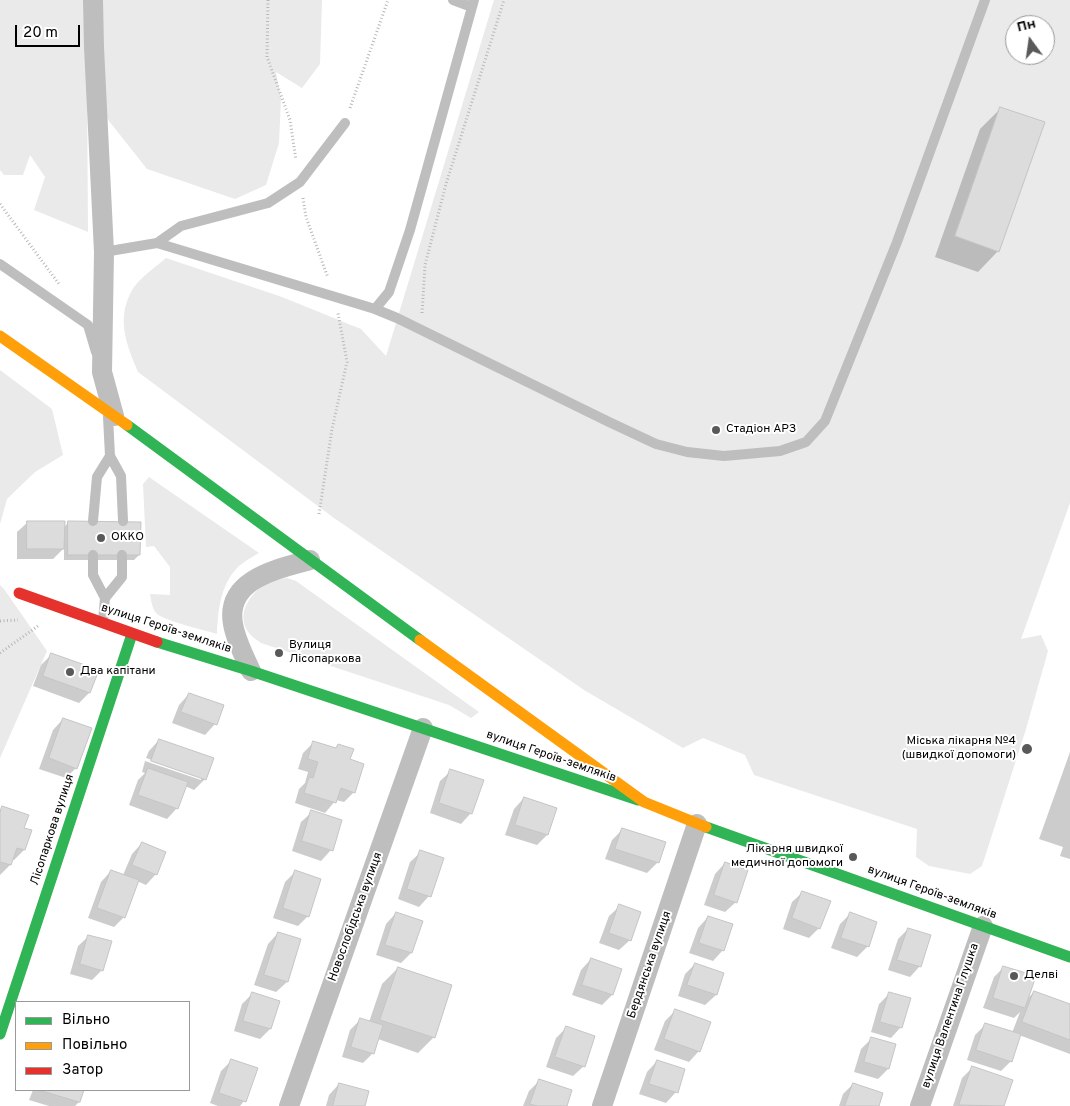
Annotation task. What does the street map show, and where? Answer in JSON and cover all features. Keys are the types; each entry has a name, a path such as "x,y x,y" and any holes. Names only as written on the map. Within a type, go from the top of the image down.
{"main road":[{"path":"0,336 111,413 644,802"},
{"name":"вулиця Героїв-земляків","path":"19,594 132,634 251,671 644,802 697,824 983,926 1069,954"},
{"name":"Лісопаркова вулиця","path":"0,1034 132,634"}],"street":[{"path":"93,0 104,252 102,372 111,413"},
{"path":"251,671 238,643 233,623 233,609 238,596 247,585 259,576 310,560"},
{"name":"Новослобідська вулиця","path":"289,1106 423,728"},
{"name":"Бердянська вулиця","path":"602,1106 697,824"},
{"name":"вулиця Валентина Глушка","path":"920,1106 983,926"}],"lane":[{"path":"375,309 389,292 410,230 473,4 453,0"},
{"path":"156,243 375,309 656,444 687,452 724,456 780,451 806,442 826,421 897,242 985,0"},
{"path":"104,252 156,243 181,226 268,203 300,182 344,122"},
{"path":"0,264 88,325 102,372"},
{"path":"111,413 110,456 121,476 122,521"},
{"path":"94,521 97,477 110,456"},
{"path":"93,555 93,575 105,598"},
{"path":"102,622 105,598 122,577 122,555"}],"path":[{"path":"268,0 268,57 290,120 306,217 335,297 347,362 332,429 319,514"},
{"path":"344,122 388,0"},
{"path":"421,330 425,265 446,184 504,0"},
{"path":"0,204 59,284"},
{"path":"0,653 63,609"}],"shaded area":[{"path":"0,0 322,0 320,64 302,88 276,72 281,99 279,143 266,185 235,199 147,169 109,121 87,89 88,232 34,210 45,177 30,155 23,175 4,175 0,170"},
{"name":"Стадіон АРЗ","path":"494,0 1070,0 1070,503 1021,639 1041,635 1048,651 1026,729 982,866 970,874 929,866 916,857 917,829 754,775 745,755 703,738 683,748 584,690 334,518 138,372 126,340 124,319 128,298 134,287 166,258 282,297 361,329 386,356"},
{"path":"0,370 52,409 63,455 35,472 7,499 0,524"},
{"path":"149,477 259,553 239,566 231,575 221,599 217,634 167,619 156,613 154,609 150,594 170,595 170,567 154,546 146,547 143,484"},
{"path":"287,578 296,581 479,712 471,718 449,705 261,643 250,634 245,626 244,610 247,603 258,590 274,580"},
{"path":"0,585 47,651 0,758"}],"building":[{"path":"1000,107 1045,122 999,252 955,236"},
{"path":"27,521 65,521 64,549 27,549"},
{"path":"68,521 141,522 140,555 68,555"},
{"path":"51,653 99,670 90,693 43,676"},
{"path":"189,693 224,705 217,725 181,712"},
{"path":"63,718 92,728 77,769 49,758"},
{"path":"159,739 214,758 206,780 151,761"},
{"path":"313,741 336,748 338,744 354,749 350,759 364,764 355,793 341,788 336,803 304,793 309,777 313,778 318,762 308,759"},
{"path":"148,768 188,782 178,809 138,795"},
{"path":"450,769 484,780 472,814 439,803"},
{"path":"524,797 557,808 548,835 515,825"},
{"path":"2,806 29,815 24,828 32,830 25,850 17,848 11,865 0,862 0,813"},
{"path":"311,810 342,820 333,851 302,841"},
{"path":"622,828 666,842 659,863 615,849"},
{"path":"142,842 166,852 157,875 132,865"},
{"path":"420,850 444,858 431,897 407,889"},
{"path":"725,862 748,870 737,903 714,895"},
{"path":"111,870 139,880 125,918 97,908"},
{"path":"295,870 321,879 309,917 283,908"},
{"path":"802,891 831,901 820,929 792,918"},
{"path":"619,904 641,912 631,941 609,933"},
{"path":"396,912 423,921 412,953 385,945"},
{"path":"850,912 877,922 869,947 841,938"},
{"path":"708,916 733,924 724,951 699,943"},
{"path":"908,928 931,935 921,967 897,960"},
{"path":"278,932 301,939 288,982 264,975"},
{"path":"88,935 112,941 103,971 80,964"},
{"path":"591,958 622,969 613,995 582,985"},
{"path":"695,963 724,973 717,995 687,985"},
{"path":"1003,966 1036,976 1025,1008 993,998"},
{"path":"398,967 452,985 435,1038 380,1020"},
{"path":"1034,991 1070,1004 1070,1040 1022,1022"},
{"path":"252,992 280,1001 271,1029 243,1021"},
{"path":"889,992 911,998 902,1028 880,1022"},
{"path":"675,1009 711,1022 700,1052 664,1039"},
{"path":"360,1018 383,1025 374,1054 351,1047"},
{"path":"985,1023 1021,1034 1012,1062 976,1050"},
{"path":"566,1026 595,1036 585,1067 555,1057"},
{"path":"871,1037 896,1044 889,1069 864,1062"},
{"path":"231,1059 258,1068 246,1102 219,1093"},
{"path":"657,1060 685,1069 678,1093 649,1084"},
{"path":"972,1066 1013,1080 1004,1106 959,1105"},
{"path":"539,1079 572,1090 567,1106 537,1106 530,1104"},
{"path":"339,1083 369,1091 365,1106 333,1106"},
{"path":"853,1083 883,1093 879,1106 845,1106"},
{"path":"42,1091 84,1091 80,1102"}],"traffic: fast":[{"path":"127,425 420,640"},
{"path":"0,1034 132,634"},
{"path":"157,642 251,671 638,800"},
{"path":"706,827 1070,957"}],"traffic: slow":[{"path":"0,336 127,425"},
{"path":"420,640 644,802 706,827"}],"traffic: jam":[{"path":"19,593 157,642"}],"place":[{"name":"Стадіон АРЗ","path":"716,430"},
{"name":"ОККО","path":"101,538"},
{"name":"Вулиця Лісопаркова","path":"279,653"},
{"name":"Два капітани","path":"70,672"},
{"name":"Міська лікарня №4 (швидкої допомоги)","path":"1027,749"},
{"name":"Лікарня швидкої медичної допомоги","path":"853,857"},
{"name":"Делві","path":"1014,976"}]}
